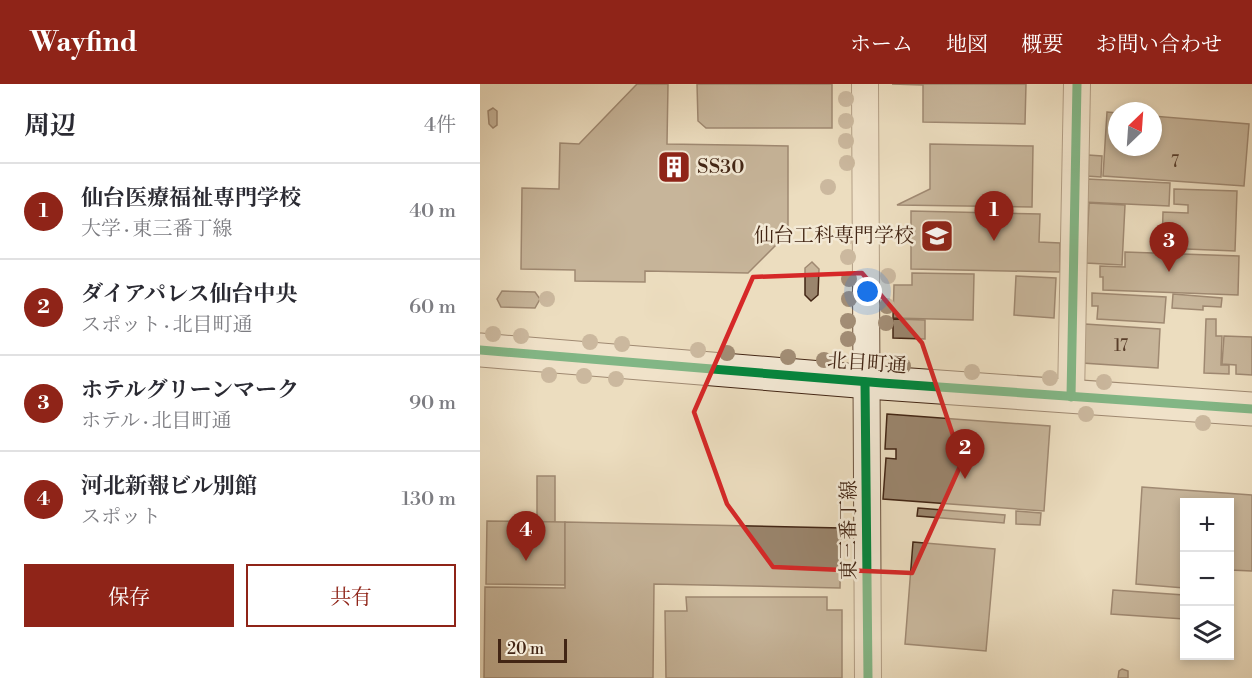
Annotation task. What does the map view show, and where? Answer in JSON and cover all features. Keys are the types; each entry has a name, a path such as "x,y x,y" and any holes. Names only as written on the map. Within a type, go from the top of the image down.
{"street":[{"name":"東三番丁線","path":"865,84 868,678"},
{"path":"1071,397 1077,84"},
{"name":"北目町通","path":"480,350 866,382 1252,409"}],"highlighted area":[{"path":"862,273 922,343 962,462 912,573 773,567 727,504 694,412 753,277"}],"building":[{"name":"SS30","path":"637,84 668,84 667,144 788,146 788,233 748,273 645,271 645,282 575,281 575,270 521,269 522,188 559,189 560,143 579,144"},
{"path":"697,84 832,84 832,128 706,128 698,121"},
{"path":"892,84 1026,84 1025,124 923,122 923,85"},
{"path":"493,108 497,111 497,125 493,128 489,124 488,111"},
{"path":"1107,112 1108,156 1162,156 1162,117 1249,124 1244,186 1103,176"},
{"path":"930,144 1033,146 1032,207 897,205 930,189"},
{"path":"1088,155 1102,156 1101,177 1086,176"},
{"path":"1087,179 1170,183 1169,206 1083,202"},
{"path":"1174,189 1237,191 1235,251 1162,248 1163,212 1188,213 1188,205 1174,204"},
{"path":"1089,203 1125,205 1122,265 1086,263"},
{"path":"911,211 1040,214 1039,242 1060,243 1060,272 911,269"},
{"path":"1125,252 1239,256 1238,295 1103,290 1100,266 1125,267"},
{"path":"812,262 819,269 818,295 811,301 805,295 805,268"},
{"path":"912,273 974,274 973,320 893,318 894,285 912,285"},
{"path":"1016,276 1056,278 1054,318 1014,315"},
{"path":"502,291 535,292 540,299 535,308 501,307 497,299"},
{"path":"1092,293 1166,297 1164,323 1097,319 1098,306 1092,306"},
{"path":"1173,294 1222,298 1221,307 1203,306 1203,310 1172,308"},
{"path":"893,319 925,320 925,339 893,338"},
{"path":"1206,319 1216,319 1216,336 1222,336 1221,365 1229,365 1229,374 1204,373"},
{"path":"1085,324 1160,329 1158,368 1082,363"},
{"path":"1224,336 1252,337 1252,375 1236,374 1236,365 1222,364"},
{"path":"887,414 1050,426 1044,511 883,499 886,458 896,459 896,449 885,449"},
{"path":"537,476 555,476 555,522 537,522"},
{"path":"1142,487 1252,495 1252,571 1234,570 1234,498 1180,498 1180,588 1136,584"},
{"path":"918,508 1005,515 1004,523 917,516"},
{"path":"1016,511 1041,513 1040,525 1016,524"},
{"path":"487,521 565,522 565,585 486,584"},
{"path":"565,522 841,528 840,588 654,584 653,678 484,678 485,587 565,588"},
{"path":"913,542 995,549 986,651 905,644"},
{"path":"1113,590 1180,595 1180,619 1111,614"},
{"path":"686,597 827,597 827,610 842,610 842,678 666,678 665,611 687,611"},
{"path":"1122,669 1128,671 1128,678 1118,678 1119,671"}],"cycle path":[{"path":"1071,397 1077,84"},
{"path":"480,350 882,383 1252,409"},
{"path":"865,382 868,678"}],"place":[{"name":"SS30","path":"674,167"},
{"name":"仙台工科専門学校","path":"937,236"},
{"name":"仙台医療福祉専門学校","path":"994,241"},
{"name":"ホテルグリーンマーク","path":"1169,272"},
{"name":"ダイアパレス仙台中央","path":"965,479"},
{"name":"河北新報ビル別館","path":"526,561"}]}
